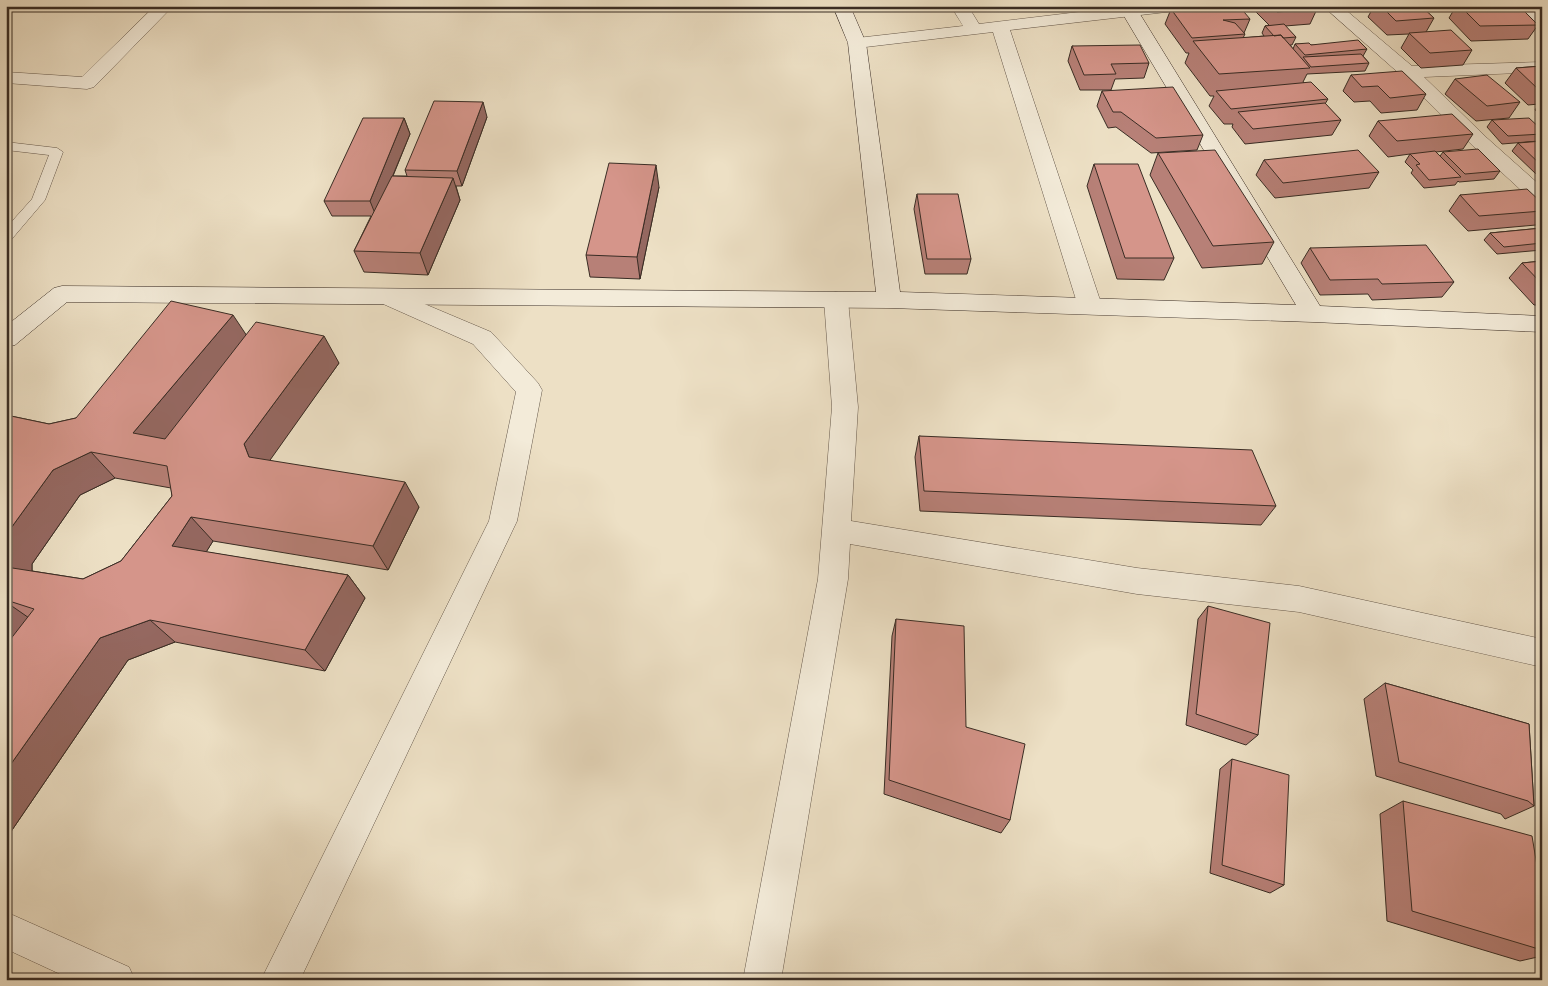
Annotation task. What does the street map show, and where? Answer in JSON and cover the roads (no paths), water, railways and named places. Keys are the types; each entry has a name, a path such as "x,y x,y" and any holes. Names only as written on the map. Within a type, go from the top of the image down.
{"street":[{"path":"6,77 87,83 165,6"},
{"path":"841,6 857,43 889,300"},
{"path":"959,6 974,30"},
{"path":"857,43 1000,27 1129,9 1175,6"},
{"path":"1331,6 1408,72 1480,142 1542,198"},
{"path":"1523,6 1542,22"},
{"path":"1129,9 1313,314"},
{"path":"1000,27 1090,306"},
{"path":"1408,72 1542,67"},
{"path":"6,339 62,294 889,300 1313,314 1542,324"},
{"path":"280,980 503,521 529,390 482,338 389,297"},
{"path":"762,980 833,579 845,407 836,300"},
{"path":"836,530 1137,581 1299,599 1542,653"},
{"path":"6,930 116,980"}],"lane":[{"path":"6,146 57,152 38,200 6,237"}]}
